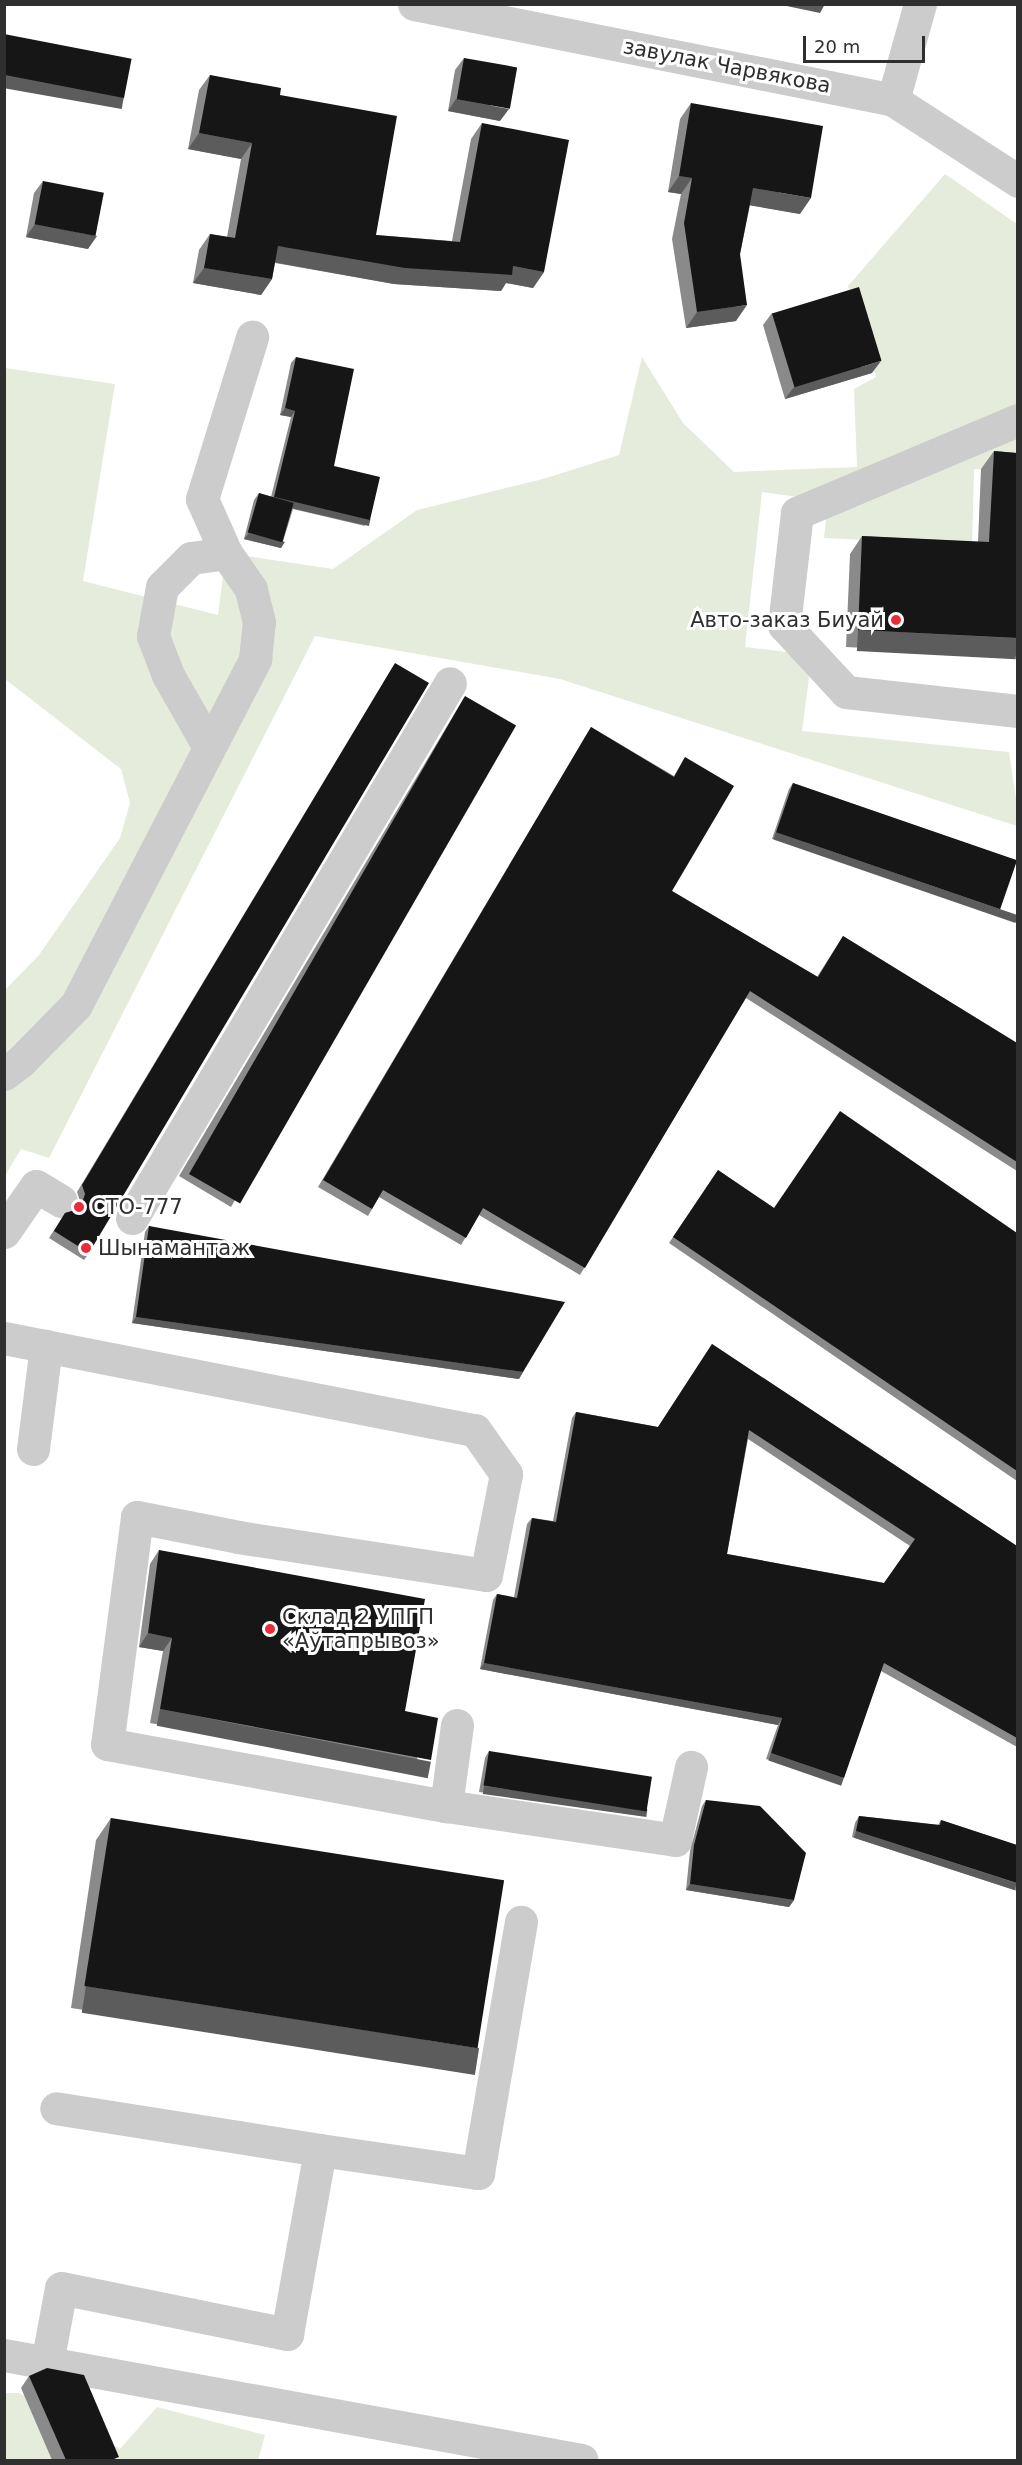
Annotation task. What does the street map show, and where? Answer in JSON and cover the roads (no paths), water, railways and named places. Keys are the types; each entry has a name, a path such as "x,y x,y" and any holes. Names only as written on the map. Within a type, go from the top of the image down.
{"street":[{"name":"завулак Чарвякова","path":"414,4 893,100 1017,181"},
{"path":"893,100 920,4"},
{"path":"4,1074 21,1061 76,1005 255,659 259,622 251,589 226,553 202,499 252,337"},
{"path":"1017,420 797,513 784,625 846,692 1017,711"},
{"path":"209,747 168,675 153,636 162,587 190,558 226,553"},
{"path":"132,1218 450,682"},
{"path":"4,1232 36,1186 62,1201"},
{"path":"4,1338 475,1430 506,1474 486,1575 239,1537 137,1517 107,1744 446,1806 675,1840 691,1767"},
{"path":"33,1449 46,1346"},
{"path":"446,1806 457,1725"},
{"path":"56,2108 478,2173 521,1922"},
{"path":"47,2363 61,2288 287,2334 320,2150"},
{"path":"4,2355 582,2460"}],"place":[{"name":"Авто-заказ Биуай","path":"896,620"},
{"name":"СТО-777","path":"79,1207"},
{"name":"Шынамантаж","path":"86,1248"},
{"name":"Склад 2 УПГП «Аўтапрывоз»","path":"270,1629"}]}
